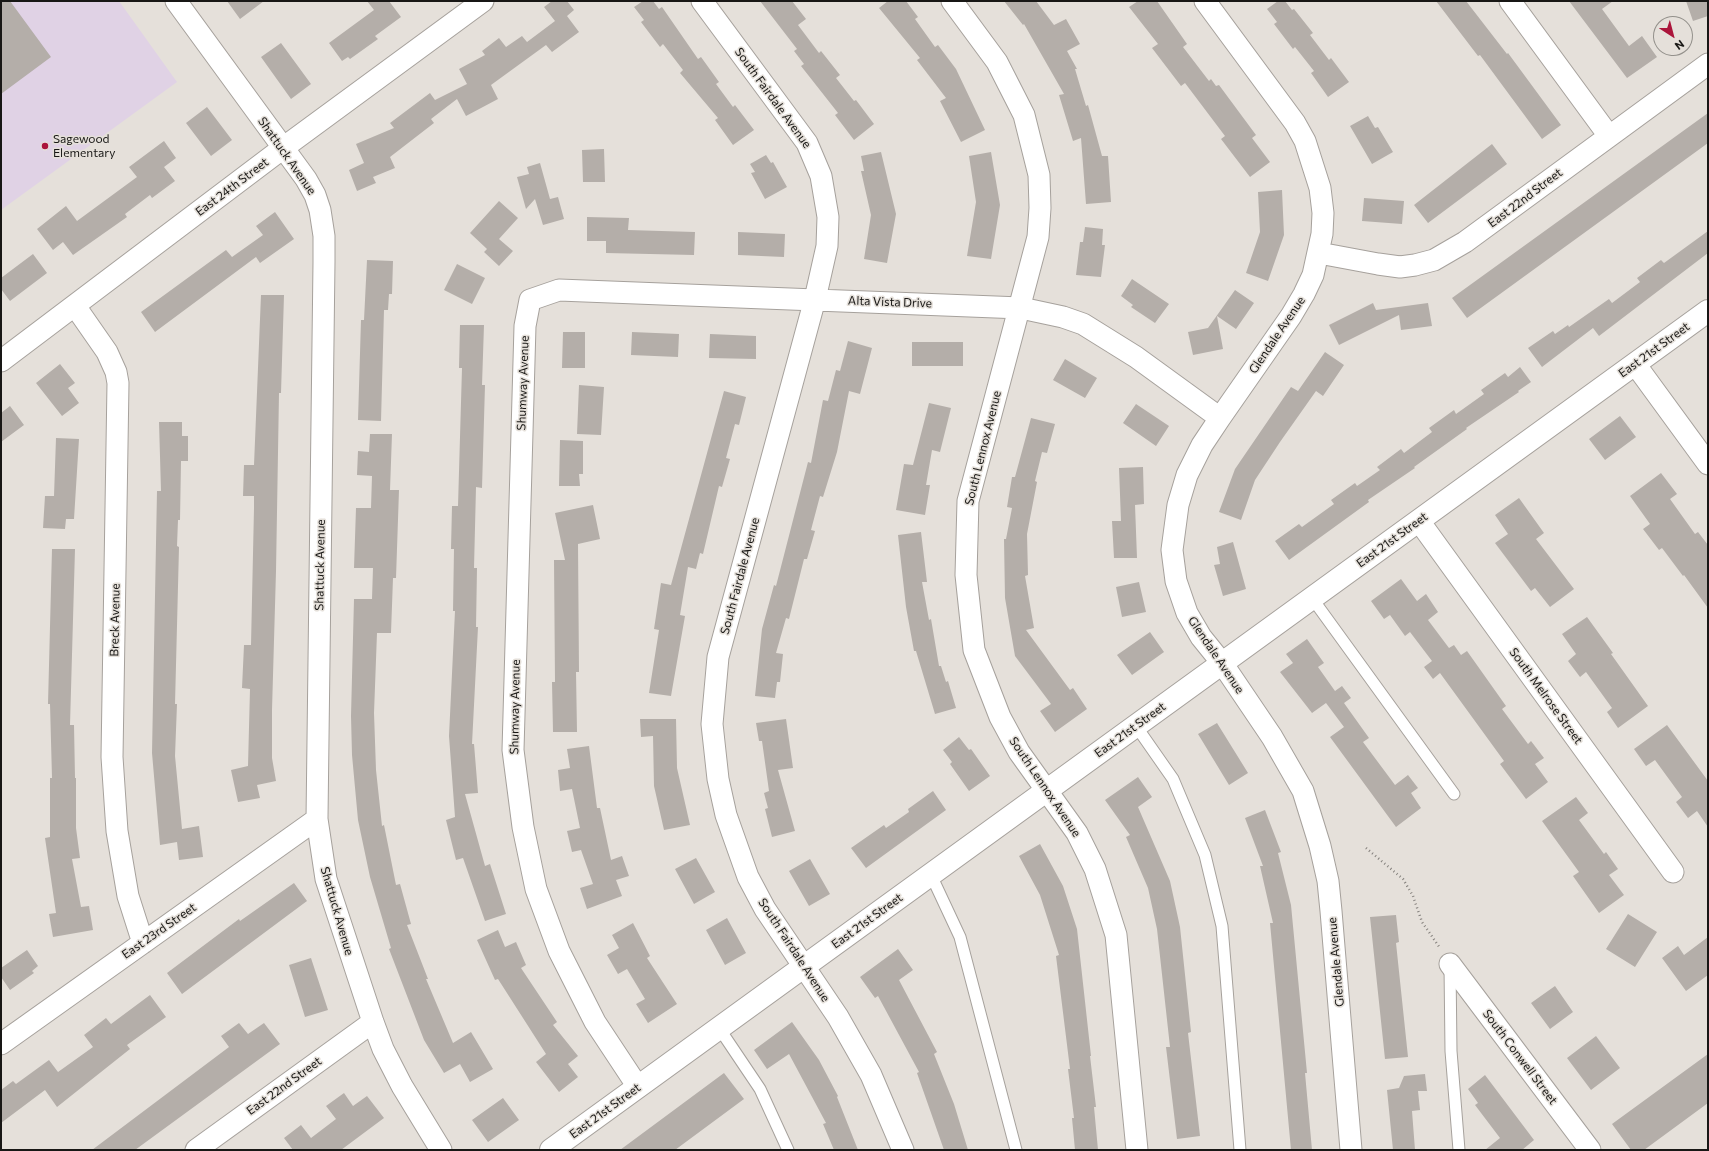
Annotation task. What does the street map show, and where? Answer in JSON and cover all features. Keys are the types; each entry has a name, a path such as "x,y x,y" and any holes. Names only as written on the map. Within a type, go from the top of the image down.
{"street":[{"name":"Shattuck Avenue","path":"176,1 283,148 315,195 320,210 324,236 317,819 326,879 383,1049 402,1086 442,1150"},
{"name":"East 24th Street","path":"1,361 283,148 484,1"},
{"name":"South Fairdale Avenue","path":"702,1 792,122 815,160 823,187 828,217 827,246 815,299 718,657 712,724 718,779 726,815 748,877 764,909 838,1017 871,1075 903,1150"},
{"name":"South Lennox Avenue","path":"952,1 997,62 1024,115 1032,141 1038,175 1040,208 1038,237 968,501 966,575 974,650 1000,717 1019,752 1077,833 1095,869 1116,935 1137,1150"},
{"name":"Glendale Avenue","path":"1205,1 1295,123 1305,141 1320,188 1323,213 1319,252 1313,275 1291,316 1202,445 1187,475 1178,505 1172,550 1176,581 1187,613 1201,637 1222,663 1272,737 1303,791 1320,846 1328,881 1332,918 1351,1150"},
{"path":"1510,1 1609,136"},
{"name":"East 22nd Street","path":"1319,252 1400,267 1415,266 1434,260 1466,242 1708,64"},
{"name":"Alta Vista Drive","path":"530,300 560,290 1020,308 1063,317 1083,324 1136,357 1220,418"},
{"name":"Shumway Avenue","path":"530,300 524,326 513,750 523,827 536,889 559,951 595,1022 638,1087"},
{"name":"Breck Avenue","path":"75,306 107,352 116,372 118,383 112,757 118,831 128,896 143,943"},
{"name":"East 21st Street","path":"551,1150 1708,311"},
{"path":"1635,364 1708,464"},
{"name":"South Melrose Street","path":"1419,521 1673,872"},
{"name":"East 23rd Street","path":"1,1044 317,819"},
{"name":"South Conwell Street","path":"1450,964 1590,1150"},
{"name":"East 22nd Street","path":"196,1150 373,1022"}],"lane":[{"path":"1312,598 1454,794"},
{"path":"1136,726 1173,779 1205,855 1222,926 1240,1150"},
{"path":"931,875 960,937 1016,1150"},
{"path":"1450,964 1452,1050 1460,1150"},
{"path":"719,1028 760,1089 788,1150"}],"path":[{"path":"1366,848 1403,879 1413,896 1422,922 1450,964"}],"shaded area":[{"name":"Sagewood Elementary","path":"1,1 119,1 177,82 1,210"}],"building":[{"path":"1,1 10,1 51,57 1,94"},
{"path":"227,1 264,1 240,19"},
{"path":"367,1 389,1 401,17 375,36 378,39 350,59 348,57 342,61 329,43 374,10"},
{"path":"552,1 567,1 574,10 567,16 579,32 552,52 546,45 491,85 498,99 466,116 457,99 431,119 434,123 390,157 395,168 373,177 376,183 357,191 349,170 364,163 356,144 394,128 390,123 430,93 435,100 467,84 459,69 485,55 482,51 499,38 506,47 522,36 527,42 555,21 544,7"},
{"path":"643,1 653,1 659,9 662,7 698,59 701,57 719,82 716,84 733,107 735,105 754,130 733,145 715,120 718,118 680,73 683,70 663,44 660,47 641,22 644,20 634,7"},
{"path":"760,1 792,1 806,19 798,25 819,53 821,51 840,75 836,78 854,101 856,100 874,124 854,140 835,115 838,113 801,66 804,64 794,51 797,49"},
{"path":"888,1 906,1 918,17 915,19 935,47 938,45 956,69 985,130 961,142 940,101 946,98 917,60 920,58 879,8"},
{"path":"1004,1 1036,1 1054,25 1066,19 1080,44 1067,51 1077,69 1075,69 1086,106 1088,105 1102,156 1108,156 1111,202 1086,204 1081,138 1073,141 1059,95 1064,94 1024,24 1023,25"},
{"path":"1138,1 1157,1 1187,44 1183,47 1209,81 1211,79 1216,86 1219,85 1256,135 1252,138 1270,162 1250,177 1221,139 1225,136 1185,83 1181,86 1152,48 1158,44 1129,7"},
{"path":"1278,1 1285,1 1292,10 1294,9 1313,33 1310,35 1329,60 1331,58 1349,82 1328,97 1311,73 1314,71 1295,47 1293,49 1274,24 1277,22 1267,9"},
{"path":"1436,1 1466,1 1507,54 1508,53 1561,125 1542,139 1480,55 1478,56"},
{"path":"1569,1 1613,1 1602,9 1629,46 1642,36 1653,51 1653,56 1657,57 1627,78"},
{"path":"1686,1 1708,1 1708,16 1693,21 1693,16 1691,16"},
{"path":"281,43 311,84 291,99 261,57"},
{"path":"207,107 232,140 211,156 186,123"},
{"path":"1708,113 1708,143 1467,318 1452,298"},
{"path":"1368,116 1375,128 1378,127 1393,152 1372,164 1350,126"},
{"path":"164,141 176,158 164,167 175,181 152,198 150,195 125,214 127,217 73,255 63,242 53,250 37,229 66,206 77,221 137,177 129,167"},
{"path":"1492,144 1507,164 1428,223 1414,205"},
{"path":"604,149 605,182 583,182 582,150"},
{"path":"881,152 896,214 887,263 864,259 871,215 861,171 864,171 861,156"},
{"path":"991,152 1000,205 991,259 967,256 976,202 969,156"},
{"path":"766,155 771,163 773,162 787,187 765,199 751,173 755,172 750,164"},
{"path":"540,163 550,199 558,197 564,219 543,225 535,199 526,209 517,177 529,174 527,167"},
{"path":"1282,190 1284,235 1268,281 1246,273 1260,232 1258,192"},
{"path":"1364,198 1404,201 1402,224 1362,221"},
{"path":"499,201 518,218 499,239 513,251 499,266 484,252 487,249 470,233"},
{"path":"275,212 294,239 260,263 256,257 155,332 141,312 226,250 232,257 263,235 256,226"},
{"path":"587,217 629,218 628,230 695,232 694,255 606,253 606,241 587,241"},
{"path":"1085,227 1103,229 1102,245 1105,245 1101,277 1076,275 1080,242 1083,242"},
{"path":"1708,231 1708,253 1599,336 1593,328 1542,367 1528,348 1553,331 1555,334 1568,325 1569,327 1609,299 1612,303 1640,282 1637,278 1661,260 1664,263"},
{"path":"738,232 785,234 784,257 738,255"},
{"path":"33,254 47,273 10,301 1,289 1,278"},
{"path":"367,260 393,261 392,294 389,294 388,310 384,310 381,421 358,420 361,320 364,320"},
{"path":"457,264 485,278 472,304 444,290"},
{"path":"1132,279 1169,304 1155,323 1131,307 1133,305 1121,296"},
{"path":"1235,290 1254,303 1236,329 1217,316 1223,349 1193,355 1188,332 1208,328"},
{"path":"261,295 284,295 281,393 279,393 272,710 272,758 276,781 257,785 260,798 238,802 231,770 248,766 250,689 242,688 244,645 251,645 254,508 254,496 243,496 244,465 254,465"},
{"path":"1373,303 1376,310 1428,303 1432,326 1401,330 1399,315 1339,345 1329,325"},
{"path":"460,325 484,325 482,385 485,385 482,488 476,487 474,568 477,568 476,627 478,627 472,744 474,744 478,793 465,794 485,866 490,864 506,914 485,921 463,858 456,860 446,820 455,817 449,736 455,611 453,611 454,549 451,549 452,506 458,506 462,368 459,368"},
{"path":"563,332 585,332 585,368 562,368"},
{"path":"632,332 679,334 678,357 631,355"},
{"path":"710,334 756,336 756,359 709,358"},
{"path":"848,341 872,348 860,394 849,391 837,452 823,497 820,496 811,530 815,531 807,559 804,559 789,619 786,618 776,653 783,654 780,682 777,682 775,698 755,696 762,629 774,585 776,586 808,462 811,463 823,400 828,401 836,370 840,371"},
{"path":"912,342 963,342 963,366 912,366"},
{"path":"1325,352 1344,365 1323,396 1316,391 1280,442 1255,480 1241,520 1219,512 1235,469 1291,387 1298,391"},
{"path":"1065,359 1097,378 1085,398 1053,380"},
{"path":"60,364 75,383 68,388 79,403 62,416 36,383"},
{"path":"1520,367 1531,382 1518,391 1519,392 1466,428 1467,429 1414,467 1415,468 1368,500 1369,502 1289,560 1275,541 1299,524 1302,527 1334,504 1331,500 1355,483 1357,486 1380,470 1377,467 1401,449 1404,453 1432,432 1429,428 1454,410 1456,414 1484,394 1481,390 1505,373 1508,377"},
{"path":"579,385 604,387 601,435 577,434"},
{"path":"724,391 746,397 739,425 735,424 726,458 730,459 722,487 719,486 703,554 700,553 696,569 688,567 680,615 685,616 671,696 649,693 659,630 654,629 661,583 671,585"},
{"path":"929,403 951,408 940,452 932,450 926,485 930,485 925,515 896,510 904,464 913,465"},
{"path":"1136,404 1169,426 1156,446 1123,423"},
{"path":"10,406 24,425 1,442 1,413"},
{"path":"1620,416 1636,437 1605,460 1589,439"},
{"path":"1031,418 1055,424 1047,453 1042,452 1035,481 1037,482 1027,534 1028,575 1025,576 1034,628 1026,630 1070,690 1073,688 1087,709 1055,732 1040,711 1051,704 1015,656 1005,598 1004,539 1006,539 1012,508 1007,507 1012,477 1015,477"},
{"path":"159,422 182,422 182,436 188,436 188,461 181,461 180,520 178,520 177,546 179,547 175,756 182,829 199,826 203,857 179,860 177,842 160,845 152,753 157,491 161,491"},
{"path":"370,434 392,434 390,490 399,490 396,578 393,578 391,633 377,633 374,713 376,770 382,826 384,825 396,885 400,884 411,924 407,925 428,979 426,979 453,1043 471,1032 493,1069 470,1082 460,1064 444,1073 424,1040 389,949 391,948 370,877 358,820 352,755 351,716 354,599 372,599 373,568 354,568 356,508 371,508 372,476 357,475 358,451 369,452"},
{"path":"56,438 79,439 74,519 66,519 65,529 43,528 45,496 54,496"},
{"path":"560,440 583,441 583,474 579,474 580,486 559,486"},
{"path":"1143,467 1144,504 1135,505 1137,558 1114,558 1112,521 1121,521 1119,468"},
{"path":"1661,473 1677,494 1670,499 1695,534 1698,532 1708,545 1708,608 1662,548 1659,550 1643,529 1650,524 1630,496"},
{"path":"1519,498 1544,533 1536,539 1574,589 1550,607 1535,588 1531,591 1495,543 1508,534 1495,515"},
{"path":"593,505 600,539 578,544 579,672 576,672 577,732 553,732 552,682 555,682 554,560 565,560 555,513"},
{"path":"921,532 927,582 922,582 929,620 931,619 939,666 941,666 946,682 948,681 956,708 935,714 916,651 914,651 906,607 898,535"},
{"path":"1233,542 1246,589 1223,596 1214,565 1220,564 1217,547"},
{"path":"52,549 75,549 70,725 74,725 76,828 80,858 72,859 81,907 89,906 93,930 53,937 49,914 56,913 45,838 50,837 50,778 52,778 50,704 48,704"},
{"path":"1401,579 1417,601 1426,594 1438,612 1428,620 1449,648 1454,645 1461,655 1467,651 1506,706 1502,709 1528,744 1531,741 1544,758 1535,764 1548,782 1526,799 1500,764 1504,761 1440,673 1433,679 1424,667 1432,661 1410,632 1405,636 1390,615 1384,619 1371,601"},
{"path":"1139,582 1146,612 1122,617 1116,587"},
{"path":"1587,617 1648,706 1618,728 1607,712 1612,708 1586,672 1580,677 1568,661 1576,654 1562,634"},
{"path":"1150,632 1164,652 1132,675 1117,655"},
{"path":"1307,639 1324,663 1318,667 1335,691 1342,686 1351,698 1344,703 1369,738 1363,742 1395,785 1408,775 1418,788 1411,793 1421,808 1396,827 1330,737 1344,727 1326,703 1312,713 1280,672 1293,663 1286,654"},
{"path":"640,719 676,719 677,768 690,825 664,830 654,786 653,736 641,737"},
{"path":"786,719 793,768 778,770 795,831 772,837 765,809 768,808 764,793 769,791 762,741 759,741 756,723"},
{"path":"1217,723 1248,773 1229,785 1198,734"},
{"path":"1667,725 1708,781 1708,827 1697,811 1688,818 1676,802 1682,797 1655,760 1646,766 1634,749"},
{"path":"959,737 969,750 971,749 990,776 969,791 950,764 952,762 943,750"},
{"path":"589,746 597,808 600,808 611,860 622,856 629,876 616,880 622,896 587,909 580,888 593,884 581,850 572,852 567,831 580,828 572,789 560,791 558,770 570,768 567,749"},
{"path":"1138,777 1152,797 1138,807 1170,881 1180,927 1191,1032 1188,1033 1200,1136 1177,1139 1166,1047 1170,1047 1157,929 1148,888 1126,837 1130,835 1105,800"},
{"path":"933,791 946,810 866,868 851,848 884,825 886,828 909,812 908,809"},
{"path":"1576,797 1588,813 1579,820 1604,854 1606,852 1618,869 1609,875 1624,895 1599,913 1573,876 1579,872 1542,821"},
{"path":"1265,810 1281,852 1278,853 1291,905 1307,1073 1305,1073 1312,1150 1291,1150 1270,923 1273,923 1260,866 1263,866 1245,818"},
{"path":"1040,844 1063,886 1077,929 1096,1107 1094,1107 1098,1150 1075,1150 1072,1118 1074,1118 1068,1069 1070,1069 1056,956 1059,955 1040,895 1019,856"},
{"path":"696,858 715,892 694,904 675,869"},
{"path":"810,859 830,894 809,906 789,871"},
{"path":"294,883 307,901 182,994 167,973 239,919 240,921"},
{"path":"1628,914 1657,932 1635,967 1606,949"},
{"path":"1396,915 1399,942 1396,943 1408,1057 1385,1059 1370,917"},
{"path":"727,918 746,953 725,965 706,930"},
{"path":"633,923 650,956 647,958 677,1004 648,1023 636,1004 645,999 627,969 618,974 607,955 619,948 612,935"},
{"path":"498,930 505,947 516,942 526,965 521,968 557,1022 553,1025 578,1056 568,1064 578,1077 559,1092 536,1062 546,1054 498,979 495,980 477,940"},
{"path":"1708,937 1708,975 1686,991 1662,958 1678,946 1684,955"},
{"path":"898,949 913,970 899,980 937,1052 934,1054 954,1104 968,1150 944,1150 917,1073 919,1072 878,996 875,998 860,977"},
{"path":"27,950 38,966 32,971 34,973 10,990 1,977 1,968"},
{"path":"311,958 328,1010 305,1017 289,965"},
{"path":"1555,986 1573,1012 1550,1029 1531,1003"},
{"path":"150,995 166,1017 127,1045 130,1049 57,1107 45,1090 1,1123 1,1090 13,1081 16,1084 49,1060 58,1072 93,1047 84,1035 106,1018 111,1024"},
{"path":"792,1022 819,1060 838,1096 837,1097 858,1150 834,1150 823,1124 826,1123 789,1054 767,1069 754,1050"},
{"path":"239,1023 248,1034 264,1023 280,1044 135,1150 92,1150 229,1047 221,1036"},
{"path":"1596,1036 1620,1068 1591,1090 1567,1058"},
{"path":"1708,1054 1708,1103 1644,1150 1631,1150 1612,1124"},
{"path":"724,1073 744,1099 675,1150 620,1150"},
{"path":"1425,1074 1427,1091 1418,1091 1420,1110 1412,1111 1415,1150 1393,1150 1387,1090 1399,1088 1404,1076"},
{"path":"1485,1075 1534,1140 1522,1150 1485,1150 1500,1138 1475,1105 1478,1103 1468,1089"},
{"path":"344,1093 353,1106 367,1096 384,1118 341,1150 293,1150 284,1138 301,1125 311,1138 336,1119 326,1106"},
{"path":"503,1098 519,1120 488,1142 472,1120"}],"place":[{"name":"Sagewood Elementary","path":"45,146"}]}
